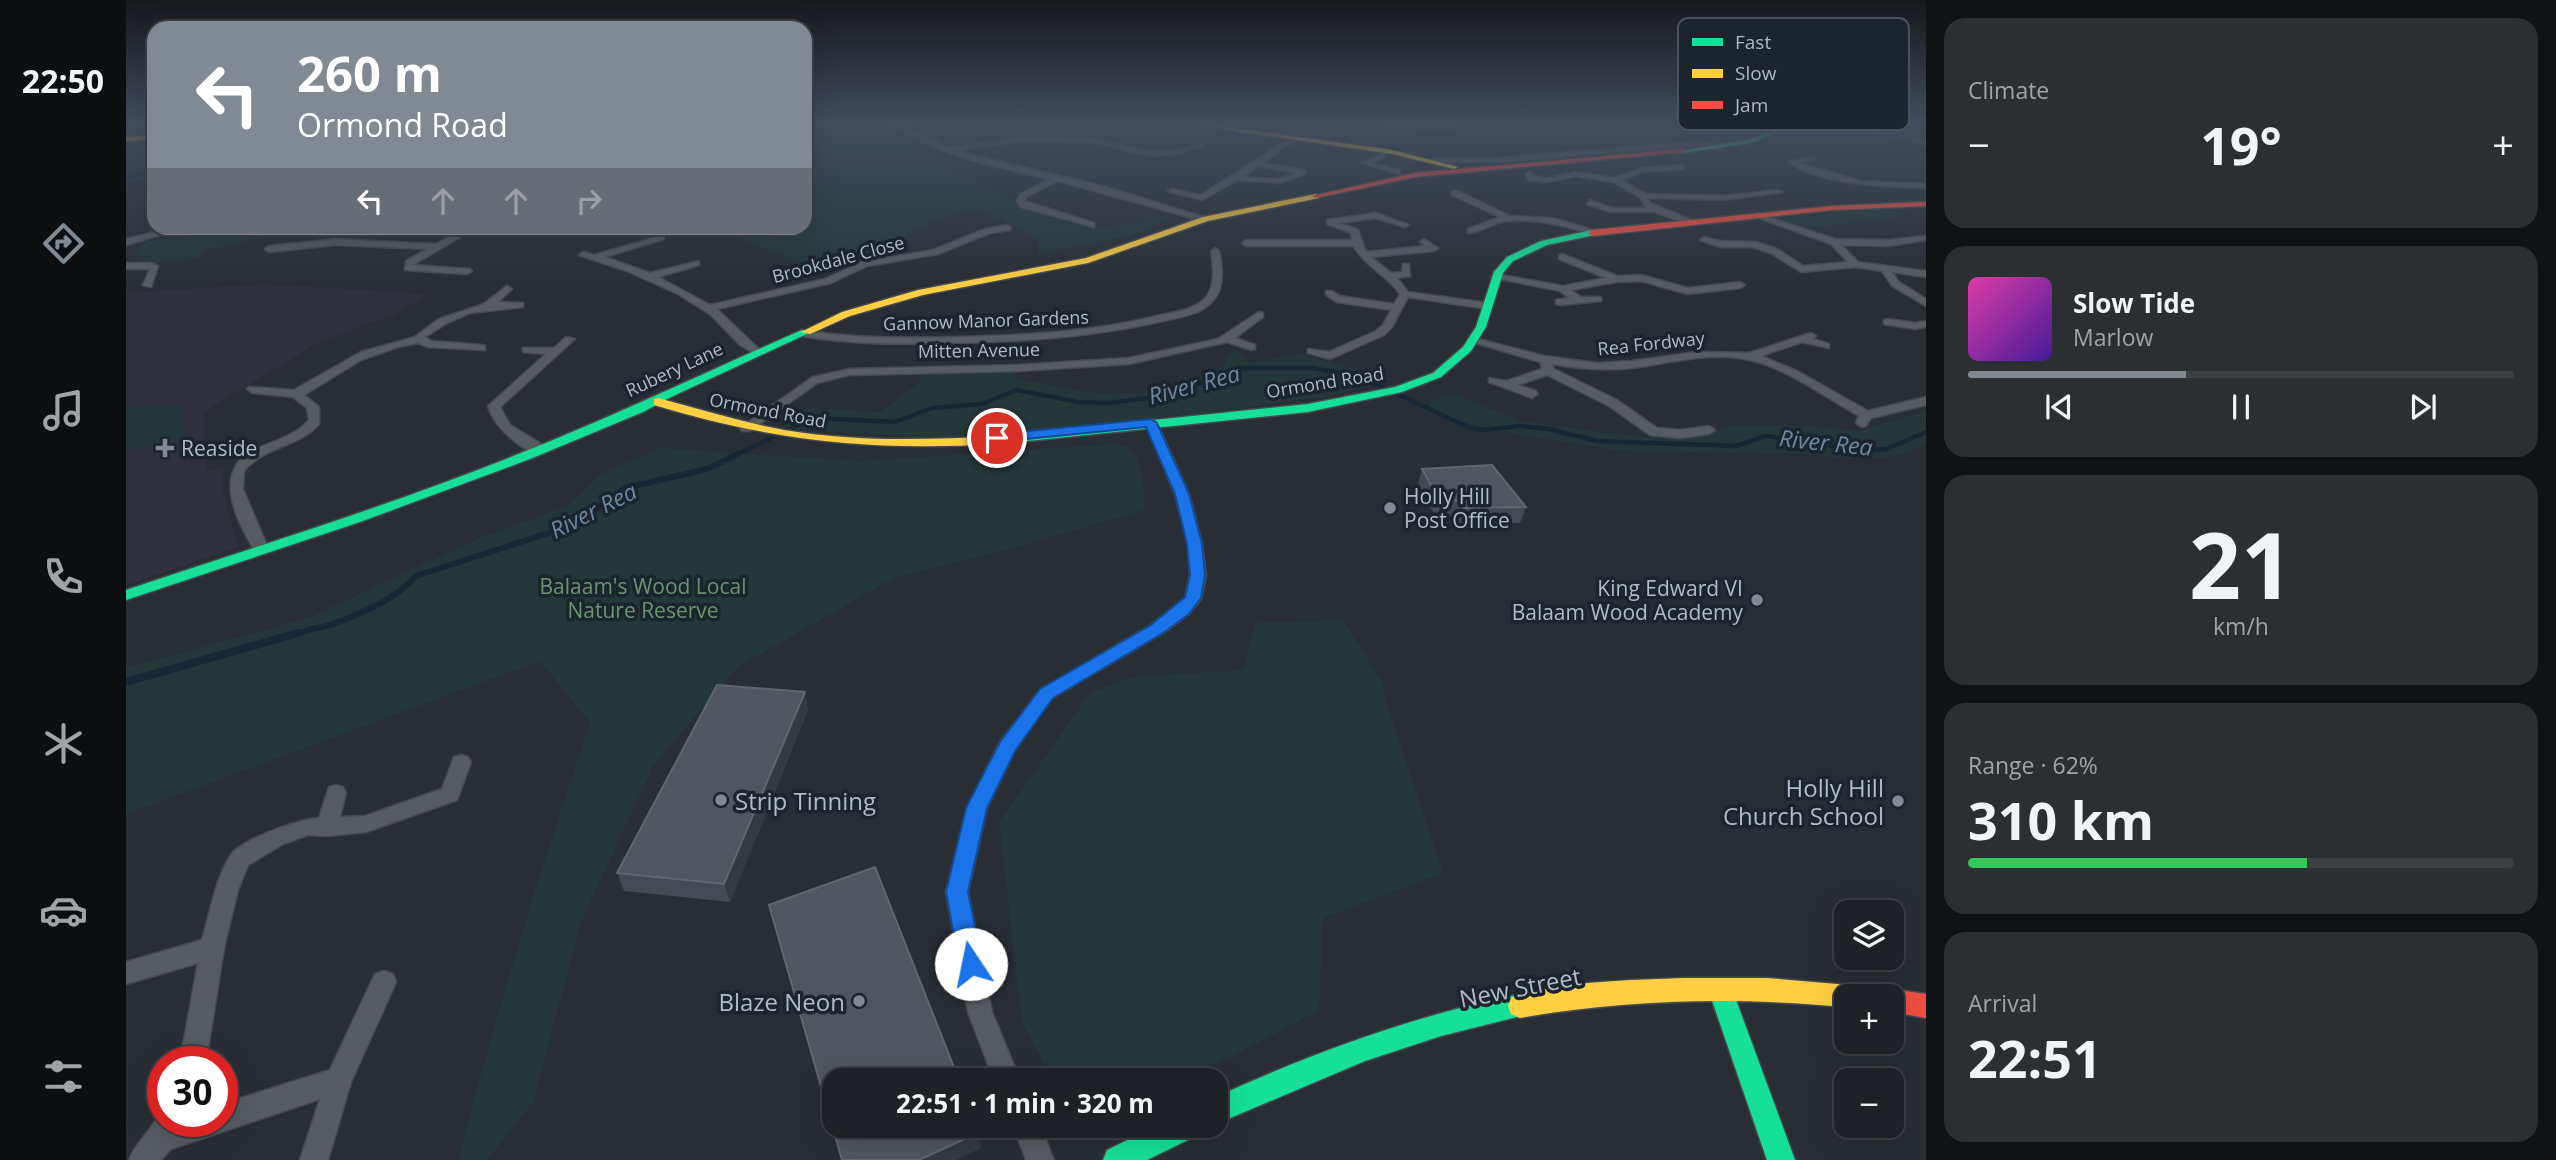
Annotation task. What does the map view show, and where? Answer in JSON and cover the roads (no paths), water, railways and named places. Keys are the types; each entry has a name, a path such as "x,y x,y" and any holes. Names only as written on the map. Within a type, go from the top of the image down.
{"main road":[{"name":"Rubery Lane","path":"126,595 435,490 541,450 640,407 658,402 667,394 756,352 846,314 910,295 1088,260 1206,219 1411,177"},
{"path":"1496,277 1504,264 1527,250 1559,240 1600,233 1864,205 1925,204"},
{"name":"Ormond Road","path":"658,402 746,428 820,441 883,445 963,441 1293,409 1392,391 1438,374 1451,366 1474,341 1496,277"},
{"path":"1720,989 1781,1160"},
{"name":"New Street","path":"1228,1105 1261,1088 1414,1032 1541,1002 1630,992 1720,989 1834,995"},
{"path":"1904,1003 1926,1006"},
{"path":"1117,1160 1162,1138"}],"street":[{"path":"1048,177 1206,219"},
{"path":"1172,191 1202,198 1235,178 1269,182 1292,177"},
{"path":"1531,177 1539,180 1557,177"},
{"path":"1596,177 1615,180 1644,196 1723,198 1777,192"},
{"path":"1615,180 1623,177"},
{"path":"1836,177 1854,182 1926,186"},
{"path":"1056,179 1023,196 1021,201 1024,205 1075,221 1090,221"},
{"path":"1866,179 1892,185"},
{"path":"1442,196 1473,190"},
{"path":"1455,193 1510,219"},
{"path":"1644,196 1646,204 1655,210 1691,223"},
{"path":"1590,202 1610,210 1655,210"},
{"path":"1405,225 1376,215 1330,222 1355,232 1355,243 1362,255 1400,284 1405,294"},
{"path":"1759,215 1834,242 1889,243 1922,238"},
{"path":"1471,231 1510,219 1559,220 1600,233"},
{"name":"Brookdale Close","path":"710,309 828,281 865,264 935,252 985,229 1007,228"},
{"path":"126,253 133,245 129,241 152,235"},
{"path":"458,235 409,263 408,268 451,271 465,268"},
{"path":"596,257 642,238 661,237"},
{"path":"1704,240 1720,244 1753,244 1774,251 1801,268 1812,270 1855,264 1926,274"},
{"path":"269,249 335,242 437,247"},
{"path":"1362,255 1434,248 1424,242"},
{"path":"1834,242 1855,264"},
{"path":"1246,243 1355,243"},
{"name":"Brookdale Close","path":"935,252 954,257"},
{"path":"583,256 596,257 648,277 710,309 746,346 756,352"},
{"path":"1562,257 1616,279"},
{"name":"Gannow Manor Gardens","path":"802,333 834,340 867,341 1045,338 1101,333 1198,308 1214,293 1214,258"},
{"path":"648,277 696,264"},
{"path":"126,266 155,268 148,285"},
{"path":"1390,276 1407,274 1406,266"},
{"path":"1886,270 1895,284 1926,303"},
{"path":"1496,277 1563,289 1616,279 1655,280 1696,291 1740,285"},
{"path":"488,306 507,289"},
{"path":"1563,289 1579,301"},
{"path":"1329,293 1337,299 1398,308"},
{"path":"1405,294 1488,306"},
{"path":"1312,351 1330,356 1380,333 1387,327 1405,294"},
{"path":"1560,302 1598,299"},
{"path":"420,339 420,335 435,324 467,310 488,306 519,306"},
{"name":"Mitten Avenue","path":"746,428 801,387 822,376 849,372 1018,368 1129,361 1226,338 1259,315"},
{"path":"1888,322 1915,326 1926,324"},
{"path":"462,347 475,335"},
{"path":"1226,338 1251,347"},
{"name":"Rea Fordway","path":"1750,356 1807,338 1825,346"},
{"path":"253,389 296,394 317,385 360,356 420,339 428,344 481,348"},
{"path":"541,450 520,439 503,425 493,411 494,406 570,339"},
{"name":"Rea Fordway","path":"1474,341 1547,365 1594,366 1723,353 1750,356 1807,381 1864,419 1926,401"},
{"path":"527,350 555,351"},
{"path":"1508,385 1547,365 1613,403 1654,432 1681,434 1709,430"},
{"path":"1493,380 1532,394"},
{"path":"260,548 234,484 238,468 252,455 309,432 315,421 313,407 296,394"},
{"path":"1002,1068 980,1012 957,892 977,808 1007,747 1046,694 1157,629 1183,610 1193,598 1198,575 1195,544 1182,494 1151,423"},
{"path":"196,1046 212,948 227,890 239,859 276,838 307,827 366,824 450,794 461,762"},
{"path":"327,828 336,793"},
{"path":"126,973 212,948"},
{"path":"314,1160 339,1080 384,982"},
{"path":"238,1113 339,1080"},
{"path":"143,1160 161,1137"},
{"path":"1031,1138 1040,1160"}],"waterway":[{"name":"River Rea","path":"734,456 813,418 895,422 932,408 982,404 1016,390 1078,402 1108,403 1156,397 1186,389 1239,368 1313,368 1361,377 1470,428 1486,430 1520,426 1549,429 1597,441 1736,446 1766,436 1866,450 1886,449 1926,432"},
{"name":"River Rea","path":"294,635 336,623 369,609 399,592 416,576 561,529 593,512 625,488 707,469 738,454"},
{"name":"River Rea","path":"126,682 298,633"}],"place":[{"name":"Reaside","path":"165,448"},
{"name":"Holly Hill Post Office","path":"1390,508"},
{"name":"King Edward VI Balaam Wood Academy","path":"1757,600"},
{"name":"Strip Tinning","path":"721,800"},
{"name":"Holly Hill Church School","path":"1898,801"},
{"name":"Blaze Neon","path":"859,1001"}],"park label":[{"name":"Balaam's Wood Local Nature Reserve","path":"643,598"}]}
